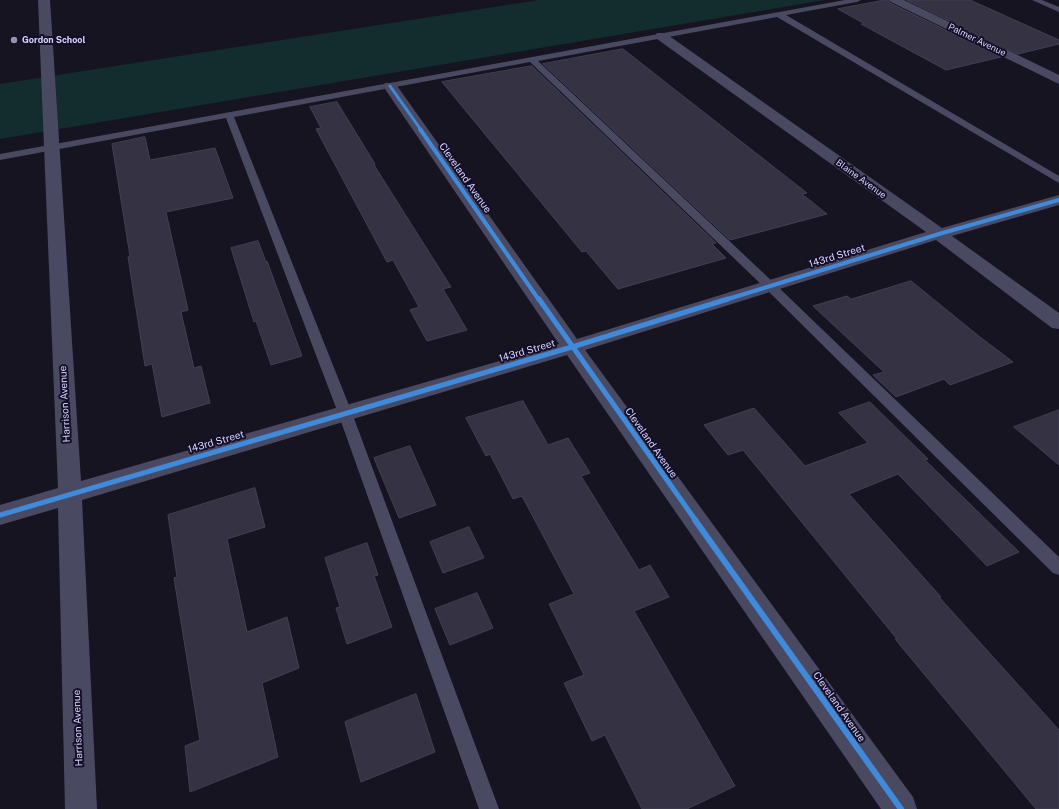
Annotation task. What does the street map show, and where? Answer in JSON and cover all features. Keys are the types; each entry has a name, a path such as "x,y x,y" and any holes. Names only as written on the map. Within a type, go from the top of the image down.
{"street":[{"name":"Harrison Avenue","path":"44,0 70,494 81,809"},
{"name":"Palmer Avenue","path":"895,0 1059,80"},
{"name":"Blaine Avenue","path":"661,36 939,234 1059,323"},
{"name":"Cleveland Avenue","path":"390,86 572,347 901,809"},
{"name":"143rd Street","path":"0,515 572,347 939,234 1059,200"}],"lane":[{"path":"0,157 857,0"},
{"path":"1036,0 1059,10"},
{"path":"778,14 1059,180"},
{"path":"531,59 770,286 1059,568"},
{"path":"229,115 345,414 489,809"}],"green space":[{"path":"539,0 825,0 0,139 0,84"}],"building":[{"path":"888,0 890,3 1001,57 946,70 861,24 865,24 838,9"},
{"path":"907,0 970,0 1059,40 1059,44 1018,54"},
{"path":"623,49 807,193 802,194 827,214 730,240 543,64"},
{"path":"532,66 716,243 712,244 726,258 618,289 586,251 582,252 442,82"},
{"path":"337,102 375,164 374,165 451,287 443,289 467,330 427,341 410,310 419,307 393,260 387,262 316,129 321,128 310,107"},
{"path":"145,137 150,160 215,148 233,198 166,212 188,310 181,312 194,368 201,366 210,403 162,417 152,364 145,366 128,257 130,256 112,144"},
{"path":"258,241 266,262 267,261 302,356 271,365 256,321 254,322 231,248"},
{"path":"911,281 1013,362 950,385 944,379 896,397 873,375 884,372 813,306 847,296 851,299"},
{"path":"523,401 548,445 568,438 590,473 581,476 639,570 650,565 669,597 634,611 735,786 687,809 642,809 605,735 592,741 564,683 584,675 549,604 574,594 522,496 513,499 490,454 486,456 466,418"},
{"path":"870,402 928,459 925,460 1019,552 987,566 898,474 849,494 941,597 939,597 1059,730 1059,809 1036,809 895,639 897,639 743,450 728,455 704,425 754,408 805,466 868,443 839,413"},
{"path":"1059,410 1059,465 1014,427"},
{"path":"410,446 436,505 399,518 374,458"},
{"path":"255,488 265,527 227,539 247,632 287,617 299,668 262,683 278,757 190,792 185,746 200,740 174,578 177,577 168,515"},
{"path":"469,527 484,558 443,573 430,542"},
{"path":"367,543 378,575 374,576 392,627 347,644 336,608 340,607 325,558"},
{"path":"477,593 493,628 450,645 435,609"},
{"path":"416,694 435,752 361,782 345,722"}],"cycle path":[{"path":"390,86 572,347 901,809"},
{"path":"0,515 572,347 939,234 1059,200"}],"place":[{"name":"Gordon School","path":"14,40"}]}
